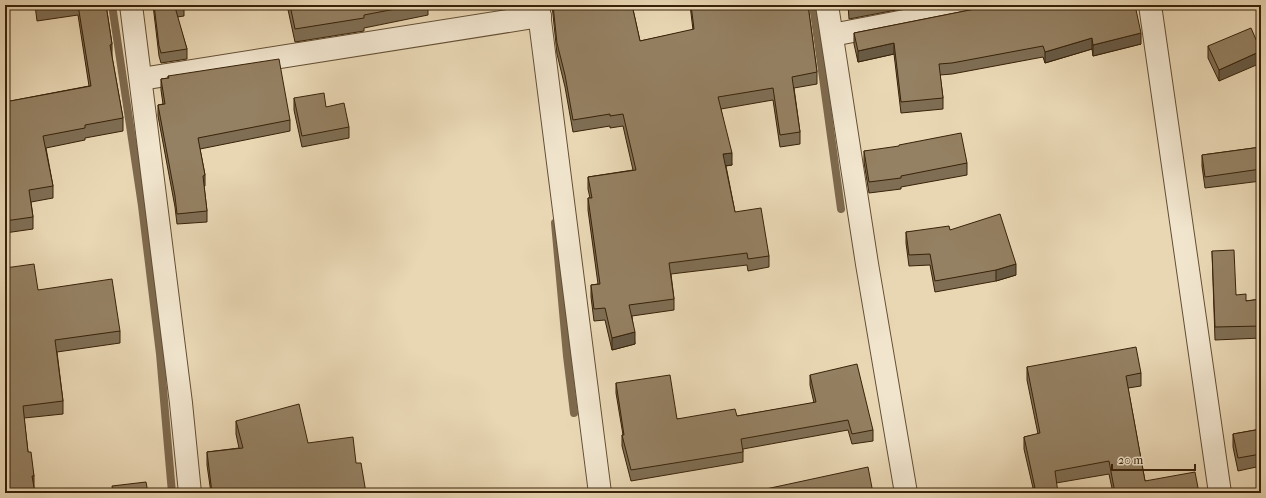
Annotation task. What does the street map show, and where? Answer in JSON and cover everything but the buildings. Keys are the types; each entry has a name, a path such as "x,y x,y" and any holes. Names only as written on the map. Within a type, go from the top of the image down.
{"street":[{"path":"131,5 180,395 190,493"},
{"path":"827,5 867,264 906,493"},
{"path":"832,35 988,5"},
{"path":"1150,5 1220,493"},
{"path":"141,79 539,11 600,493"}],"waterway":[{"path":"112,5 142,206 160,354 172,493"},
{"path":"813,5 841,209"},
{"path":"555,223 567,356 574,413"}]}
